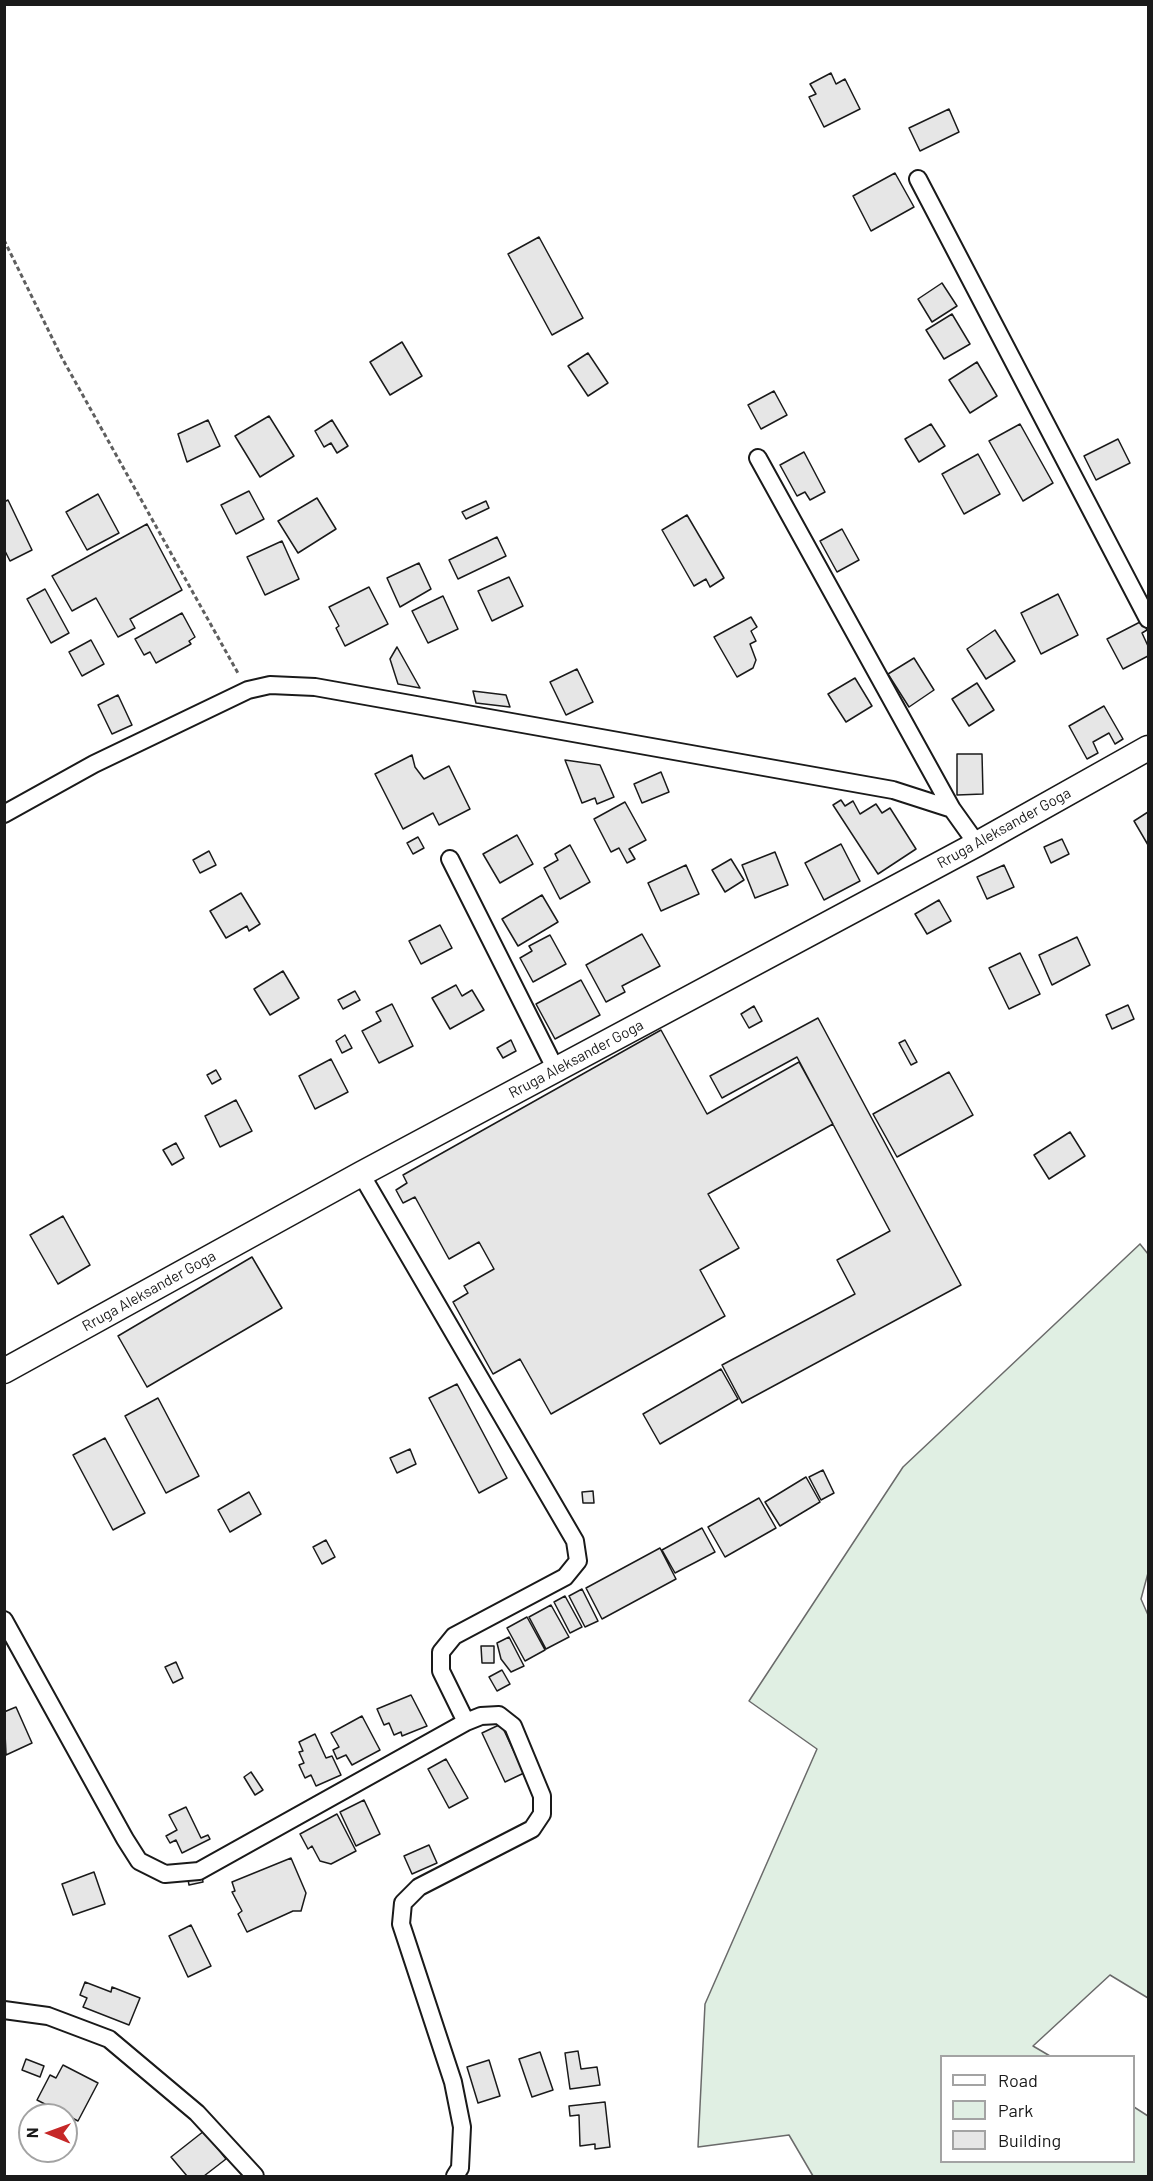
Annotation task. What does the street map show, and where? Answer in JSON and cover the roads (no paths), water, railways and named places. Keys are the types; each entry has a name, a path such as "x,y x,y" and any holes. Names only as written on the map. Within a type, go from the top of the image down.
{"main road":[{"name":"Rruga Aleksander Goga","path":"4,1371 361,1174 977,844 1149,748"}],"street":[{"path":"918,179 1149,619"},
{"path":"758,458 952,809 977,844"},
{"path":"4,814 94,764 248,690 270,686 315,687 893,790 952,809"},
{"path":"450,859 556,1070"},
{"path":"361,1174 575,1541 578,1561 565,1577 454,1636 441,1652 441,1671 466,1722"},
{"path":"4,1620 125,1839 140,1861 165,1874 199,1870 466,1722 481,1716 499,1715 513,1726 542,1796 542,1814 532,1829 419,1887 403,1903 401,1924 453,2082 462,2127 460,2168 455,2176"},
{"path":"4,2010 48,2016 109,2039 197,2113 255,2176"}]}
